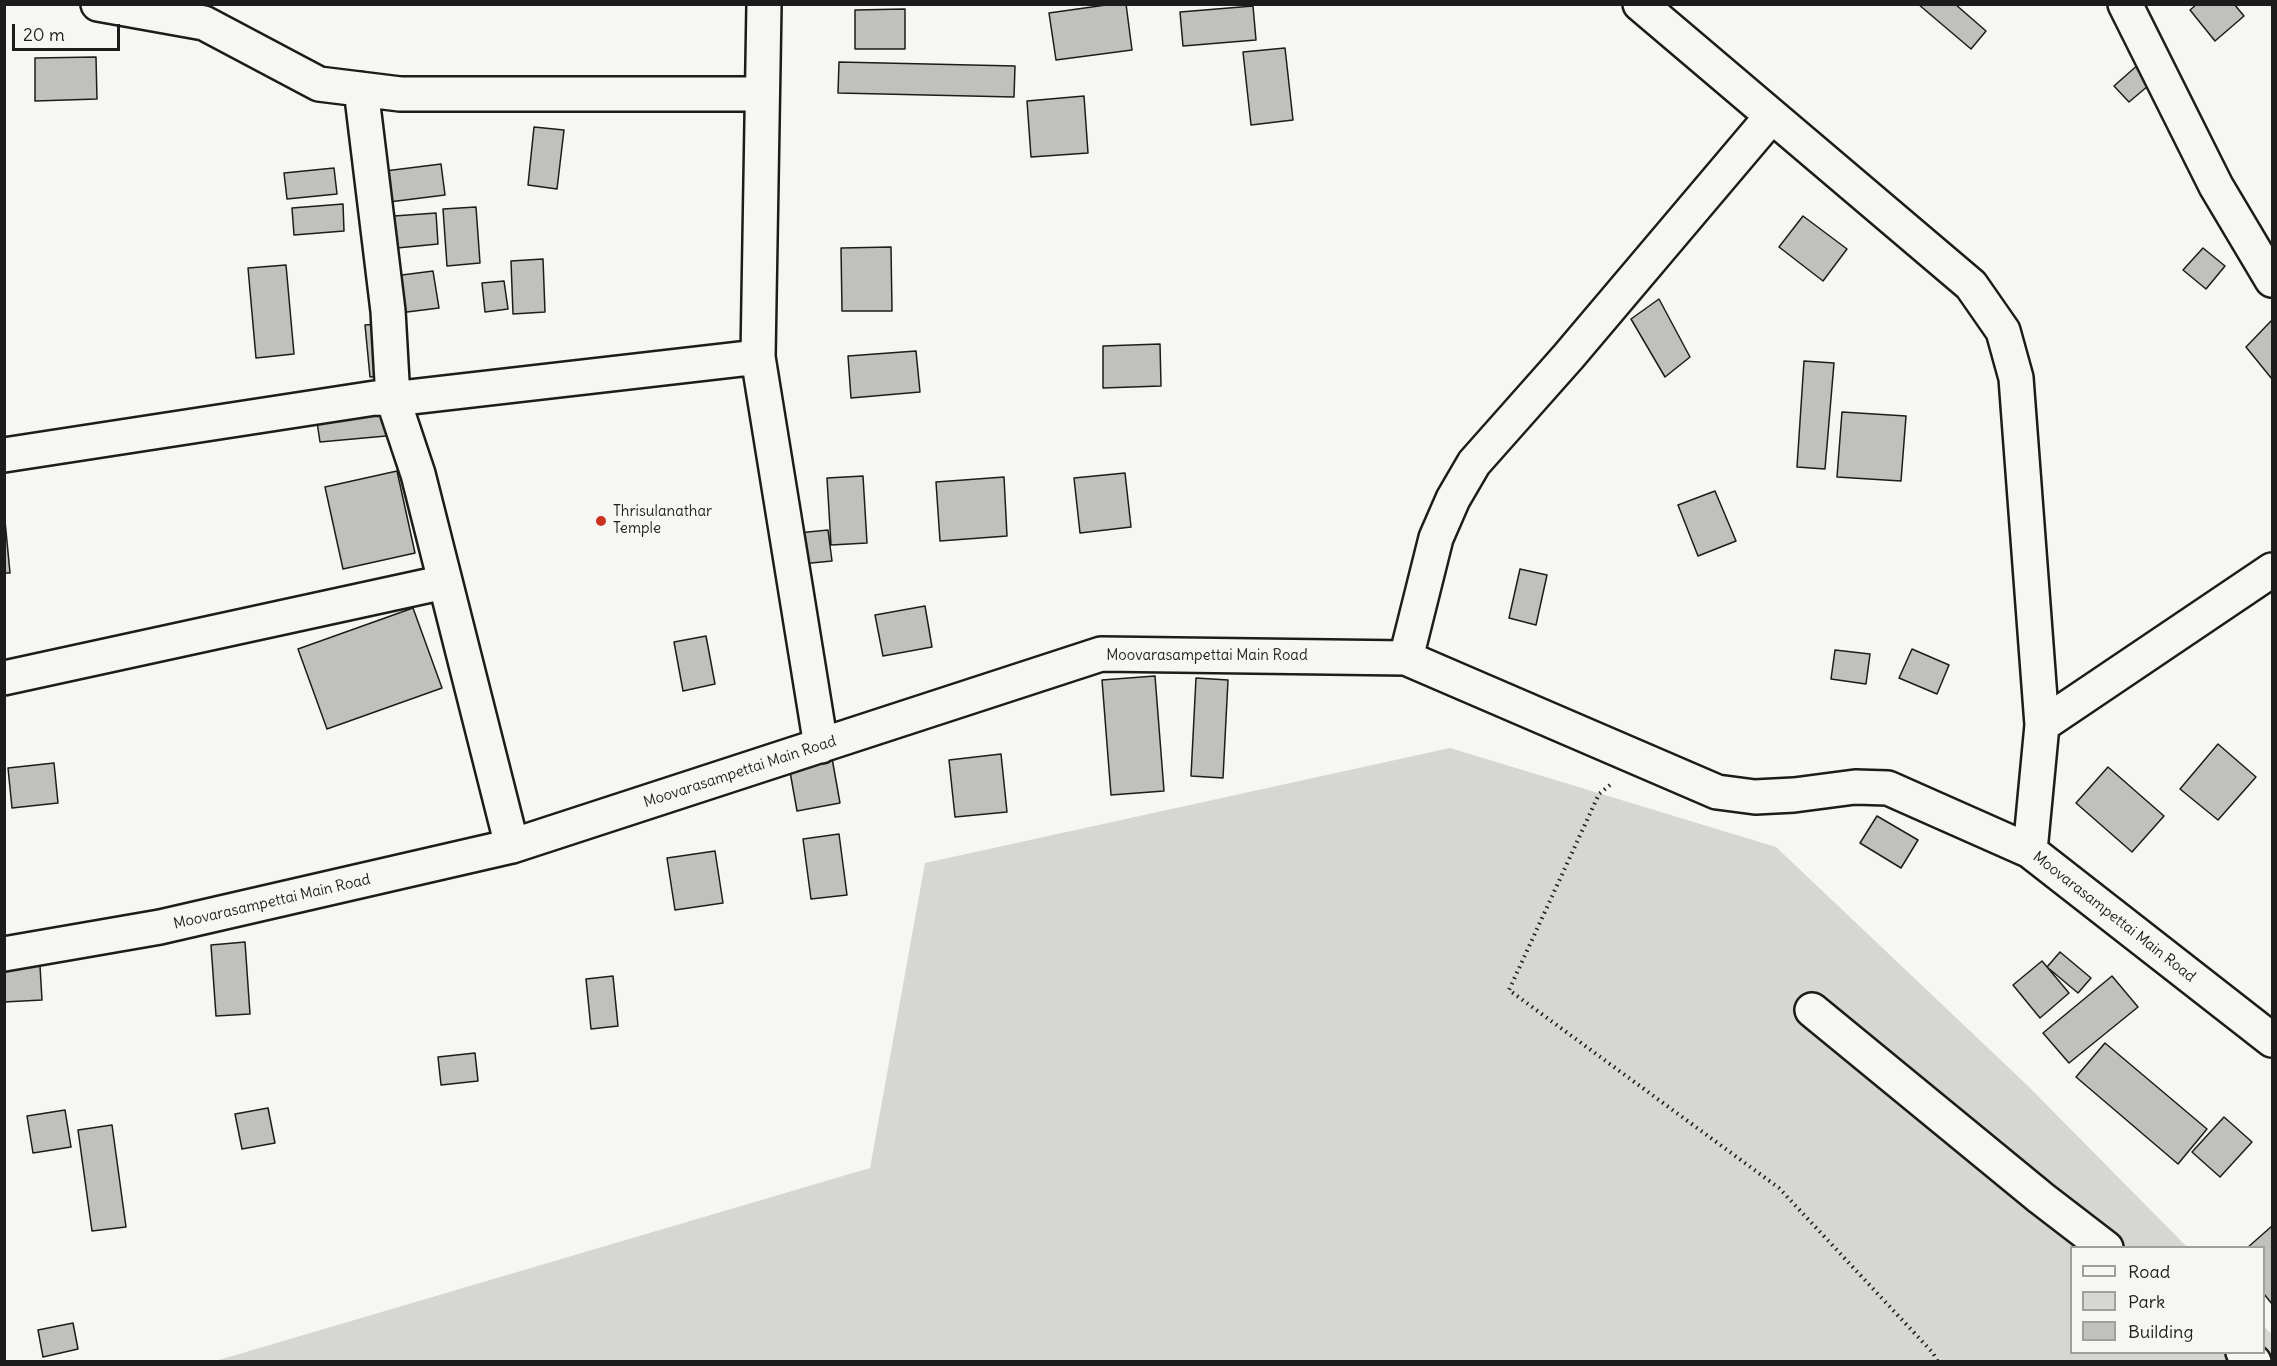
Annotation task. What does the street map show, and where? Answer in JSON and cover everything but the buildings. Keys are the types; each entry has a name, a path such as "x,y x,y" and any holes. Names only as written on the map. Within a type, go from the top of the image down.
{"street":[{"path":"98,4 204,14 319,84 400,94 762,94"},
{"path":"764,4 758,357 820,746"},
{"path":"1640,4 1971,285 2003,331 2016,378 2042,725 2030,851"},
{"path":"2125,4 2216,186 2272,280"},
{"path":"361,89 388,311 393,399 418,474 512,846"},
{"path":"1406,658 1436,537 1453,499 1474,463 1771,117"},
{"path":"4,456 375,398 393,399 758,357"},
{"path":"2042,725 2272,570"},
{"path":"4,678 445,582"},
{"name":"Moovarasampettai Main Road","path":"4,954 160,927 512,846 1101,654 1406,658 1717,792 1755,797 1794,795 1855,787 1888,788 2030,851 2272,1040"},
{"path":"1812,1010 2041,1198 2103,1246"}],"path":[{"path":"1640,759 1599,794 1509,990 1779,1188 1933,1353 1938,1362"}],"green space":[{"path":"1450,748 1776,847 2028,1086 2186,1246 2070,1246 2070,1354 2265,1354 2265,1327 2272,1335 2272,1362 212,1362 870,1168 925,863"}],"place":[{"name":"Thrisulanathar Temple","path":"601,521"}]}
